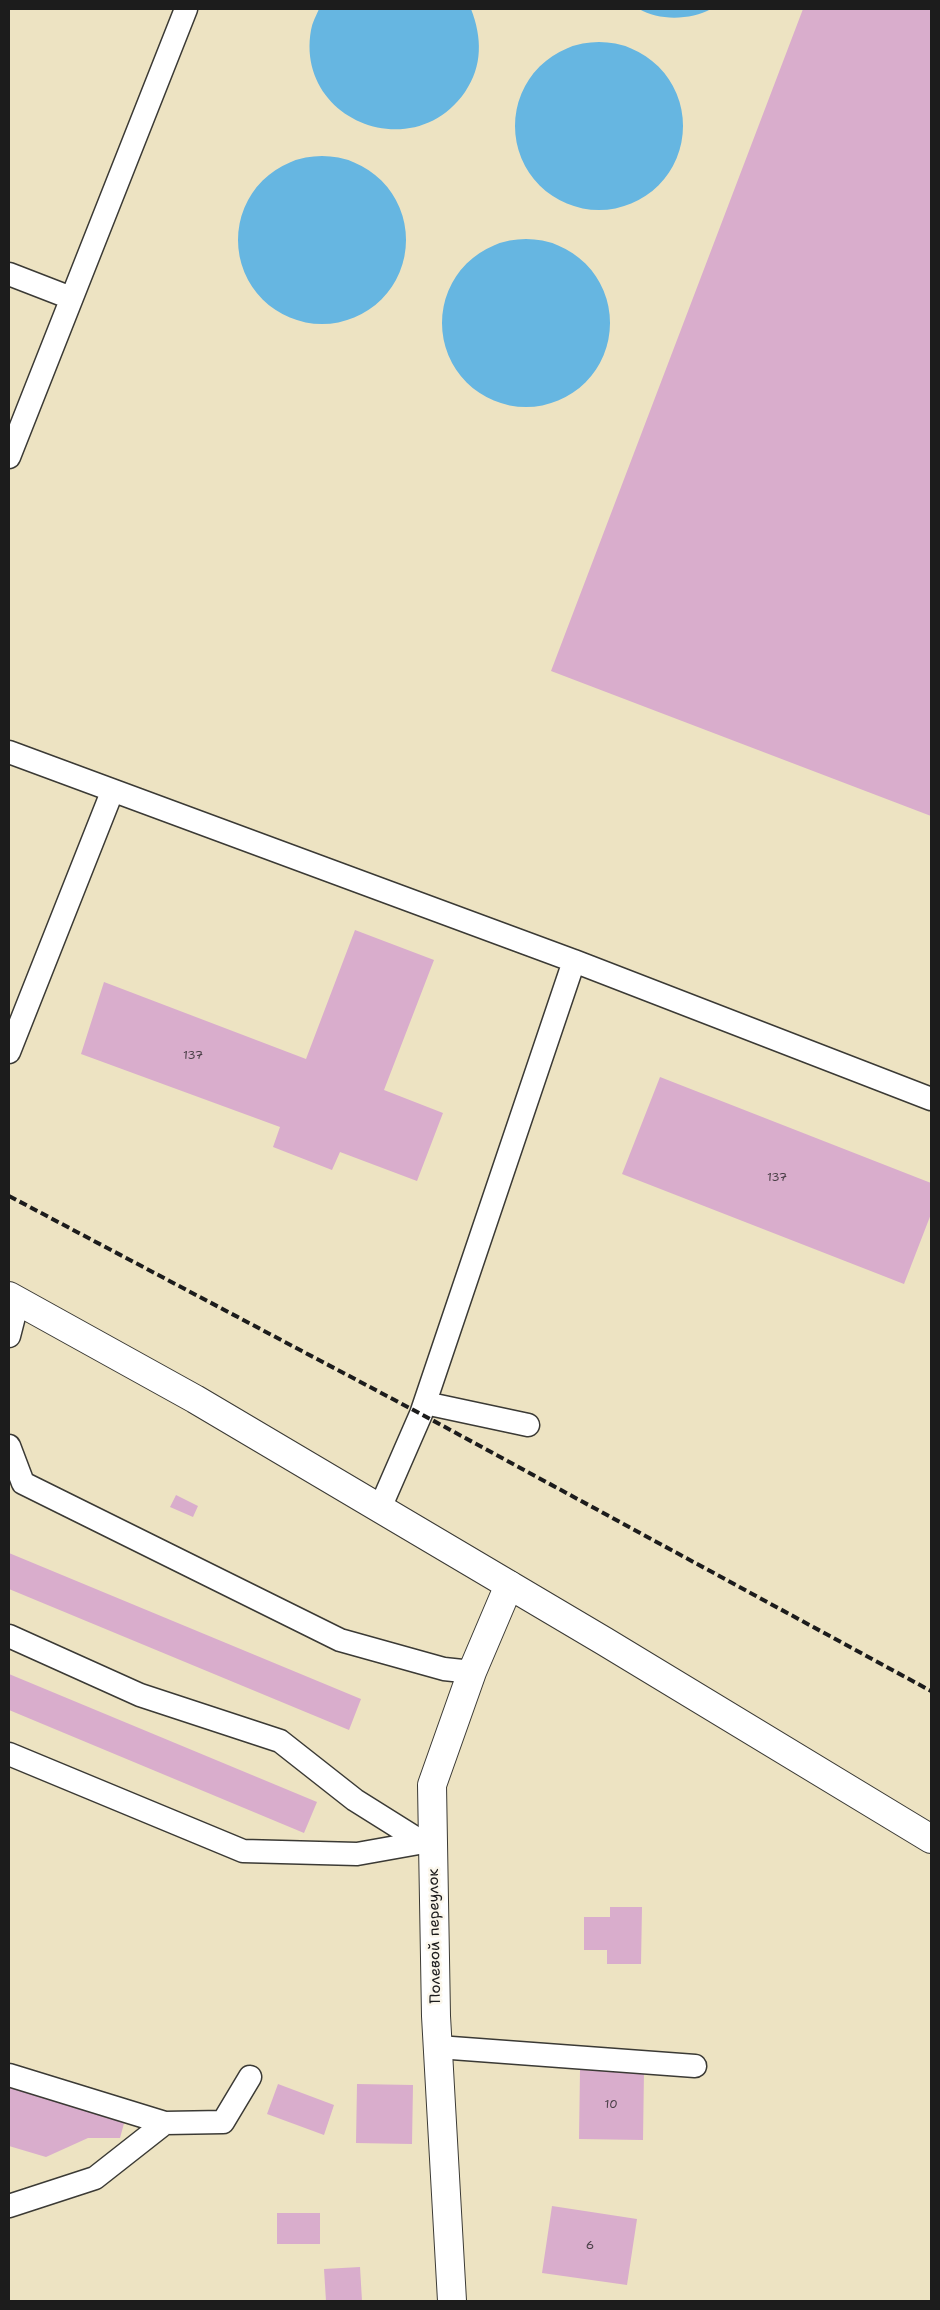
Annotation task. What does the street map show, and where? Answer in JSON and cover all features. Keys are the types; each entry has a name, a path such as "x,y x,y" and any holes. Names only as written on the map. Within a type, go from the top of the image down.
{"street":[{"path":"14,1299 195,1399 931,1839"},
{"name":"Полевой переулок","path":"452,2301 428,1841 432,1785 472,1672 510,1586"}],"lane":[{"path":"9,457 186,9"},
{"path":"9,274 71,298"},
{"path":"9,752 112,792 574,961 931,1099"},
{"path":"9,1052 112,792"},
{"path":"380,1508 425,1403 574,961"},
{"path":"9,1336 14,1299"},
{"path":"425,1403 528,1425"},
{"path":"9,1446 23,1483 331,1636 444,1669 472,1672"},
{"path":"9,1636 140,1695 280,1741 355,1800 428,1841"},
{"path":"9,1754 243,1851 357,1854 428,1841"},
{"path":"438,2047 695,2066"},
{"path":"9,2076 165,2123 223,2122 250,2077"},
{"path":"14,2201 95,2178 165,2123"}],"water":[{"path":"319,9 471,9 477,30 479,51 478,62 471,82 465,92 443,115 417,127 389,129 362,123 339,109 321,88 311,62 311,30"},
{"path":"639,9 711,9 703,13 675,18 656,16"},
{"path":"607,42 624,45 639,51 659,66 674,86 680,101 683,126 680,151 674,166 659,186 639,201 624,207 591,210 574,207 559,201 534,180 524,166 518,151 515,118 518,101 524,86 545,61 559,51 574,45"},
{"path":"330,156 354,162 382,180 392,193 403,215 406,240 403,265 392,287 382,300 369,310 347,321 314,324 297,321 282,314 268,305 257,294 241,265 238,232 241,215 248,200 257,186 268,175 297,159"},
{"path":"534,239 558,245 586,263 596,276 607,298 610,323 607,348 596,370 586,383 573,393 551,404 518,407 501,404 486,397 472,388 461,377 445,348 442,315 445,298 452,283 461,269 472,258 501,242"}],"building":[{"path":"803,9 931,9 931,816 551,671"},
{"path":"355,930 434,960 384,1090 443,1113 417,1181 340,1152 332,1170 273,1147 280,1127 81,1054 104,982 306,1059"},
{"path":"660,1077 931,1183 931,1214 904,1284 622,1174"},
{"path":"176,1495 198,1506 193,1517 170,1507"},
{"path":"9,1553 361,1699 349,1730 9,1589"},
{"path":"9,1674 317,1802 304,1833 9,1710"},
{"path":"610,1907 642,1907 641,1964 607,1964 607,1950 584,1950 584,1917 610,1917"},
{"path":"580,2070 644,2071 643,2140 579,2139"},
{"path":"9,2072 129,2105 120,2138 88,2138 46,2157 9,2146"},
{"path":"278,2084 334,2105 324,2135 267,2114"},
{"path":"357,2084 413,2085 412,2144 356,2143"},
{"path":"552,2206 637,2219 627,2285 542,2273"},
{"path":"277,2213 320,2213 320,2244 277,2244"},
{"path":"360,2267 362,2301 326,2301 324,2269"}],"railway":[{"path":"9,1196 421,1414 931,1691"}]}
